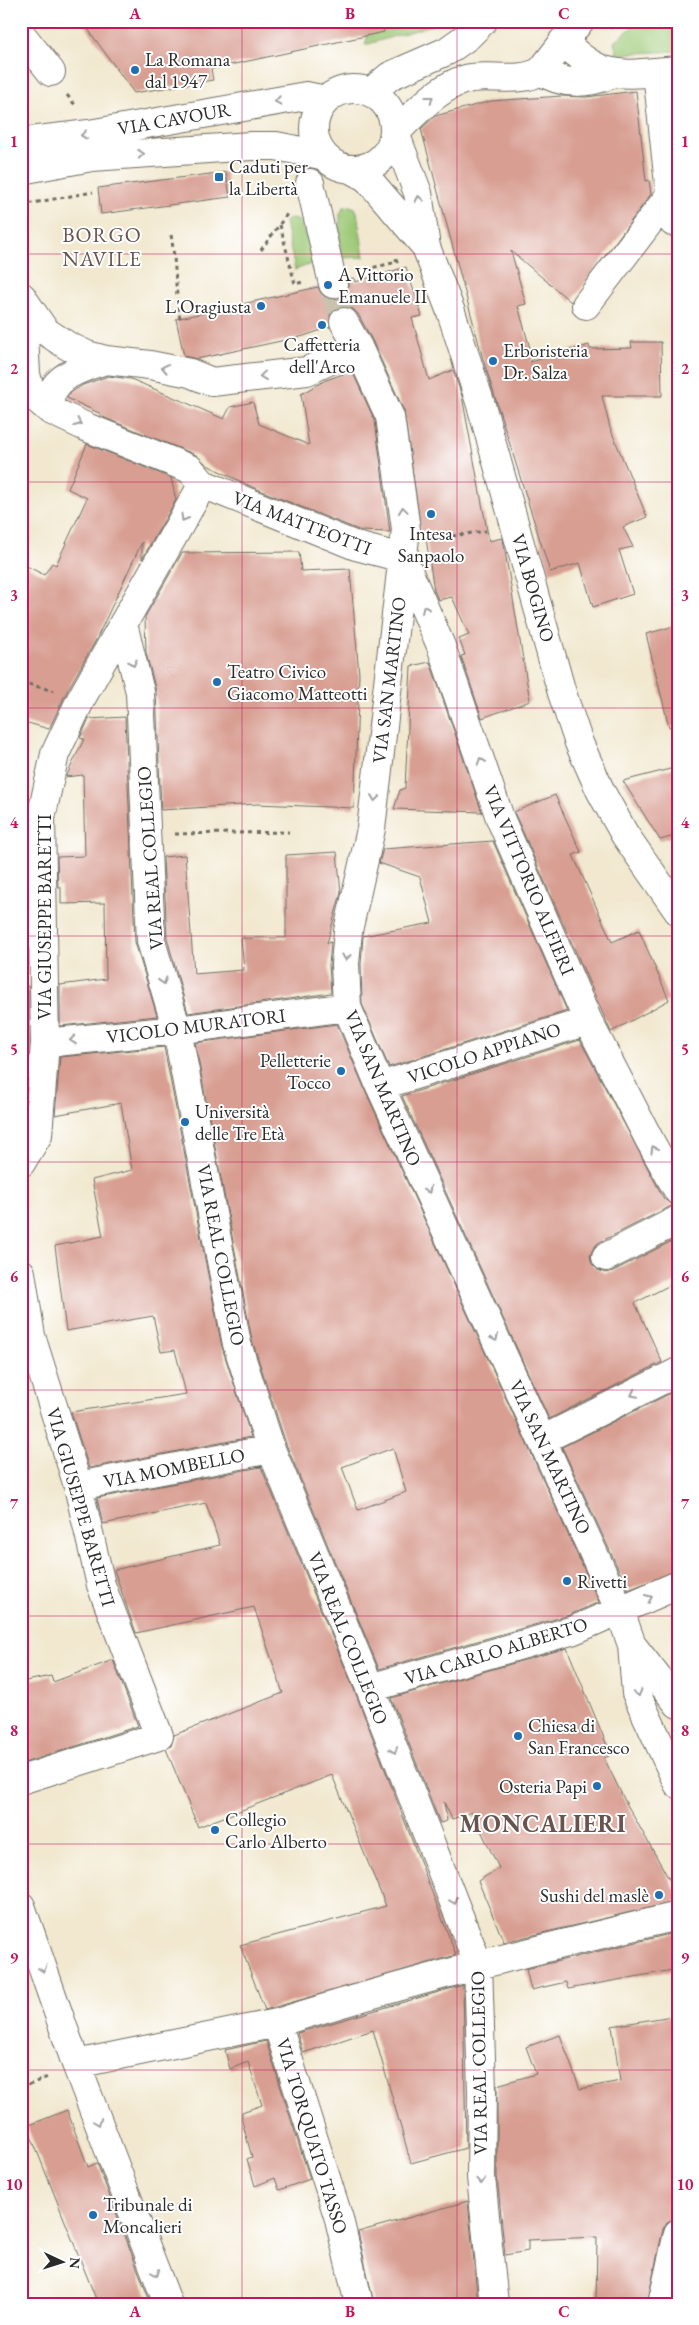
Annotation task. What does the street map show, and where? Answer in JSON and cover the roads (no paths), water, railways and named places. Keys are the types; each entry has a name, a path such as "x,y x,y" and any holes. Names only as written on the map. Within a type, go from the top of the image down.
{"street":[{"path":"371,92 390,76 447,51 468,36 482,22"},
{"path":"541,71 568,28 592,67 612,74"},
{"path":"21,34 51,72"},
{"path":"395,133 429,99 470,78 509,78 541,71 563,82 595,80 612,74 667,71 670,195 675,222"},
{"path":"348,89 360,89 371,92 382,99 390,109 394,120 395,133 392,145 381,160 365,169 352,170 329,162 321,155 314,131 317,114 326,100 336,93 348,89"},
{"name":"VIA CAVOUR","path":"21,142 89,134 306,96 326,100"},
{"name":"VIA BOGINO","path":"395,133 418,193 426,247 451,312 481,404 562,693 580,743 600,792 625,835 678,911"},
{"name":"VIA CAVOUR","path":"21,170 92,157 251,146 276,146 321,155"},
{"name":"VIA BOGINO","path":"352,170 367,178 426,247"},
{"path":"310,183 334,284"},
{"path":"586,305 670,195"},
{"path":"21,296 45,331 68,346 87,355 106,360 150,365 190,373 212,382 307,371 358,347"},
{"path":"21,296 26,374 32,394 50,410 190,469 203,484 123,624"},
{"name":"VIA SAN MARTINO","path":"344,322 358,347 390,417 406,529 371,829 348,931 345,964 347,1007 380,1086 620,1611 632,1645"},
{"path":"50,410 48,399 53,387 76,371 106,360"},
{"name":"VIA MATTEOTTI","path":"203,484 356,546 402,558"},
{"name":"VIA VITTORIO ALFIERI","path":"402,558 441,646 500,818 588,1021 678,1191"},
{"name":"VIA REAL COLLEGIO","path":"123,624 140,692 151,941 178,1030 237,1344 271,1449 370,1688 478,1964 482,2091 481,2177 494,2304"},
{"name":"VIA GIUSEPPE BARETTI","path":"21,1163 38,1135 45,1043 40,818 55,754 81,699 123,624"},
{"name":"VICOLO MURATORI","path":"45,1043 178,1030 347,1007"},
{"name":"VICOLO APPIANO","path":"380,1086 588,1021"},
{"path":"606,1257 678,1220"},
{"name":"VIA GIUSEPPE BARETTI","path":"21,1273 31,1336 78,1486 101,1585 159,1736 21,1780"},
{"path":"542,1440 678,1372"},
{"name":"VIA MOMBELLO","path":"78,1486 271,1449"},
{"name":"VIA CARLO ALBERTO","path":"370,1688 574,1630 678,1585"},
{"path":"632,1645 678,1704"},
{"path":"632,1645 636,1693 678,1784"},
{"path":"21,1906 76,2064 168,2304"},
{"path":"277,2023 478,1964 678,1916"},
{"name":"VIA TORQUATO TASSO","path":"76,2064 277,2023 339,2219 359,2304"},
{"path":"662,2304 678,2233"}],"tunnel":[{"path":"333,284 344,322"}],"place":[{"name":"La Romana dal 1947","path":"135,70"},
{"name":"Caduti per la Libertà","path":"219,177"},
{"name":"A Vittorio Emanuele II","path":"328,285"},
{"name":"L'Oragiusta","path":"261,306"},
{"name":"Caffetteria dell'Arco","path":"322,325"},
{"name":"Erboristeria Dr. Salza","path":"493,361"},
{"name":"Intesa Sanpaolo","path":"431,514"},
{"name":"Teatro Civico Giacomo Matteotti","path":"217,682"},
{"name":"Pelletterie Tocco","path":"341,1071"},
{"name":"Università delle Tre Età","path":"185,1122"},
{"name":"Rivetti","path":"567,1581"},
{"name":"Chiesa di San Francesco","path":"518,1736"},
{"name":"Osteria Papi","path":"597,1786"},
{"name":"Collegio Carlo Alberto","path":"215,1830"},
{"name":"Sushi del maslè","path":"659,1895"},
{"name":"Tribunale di Moncalieri","path":"93,2215"}],"district":[{"name":"BORGO NAVILE","path":"102,246"},
{"name":"MONCALIERI","path":"543,1823"}]}
